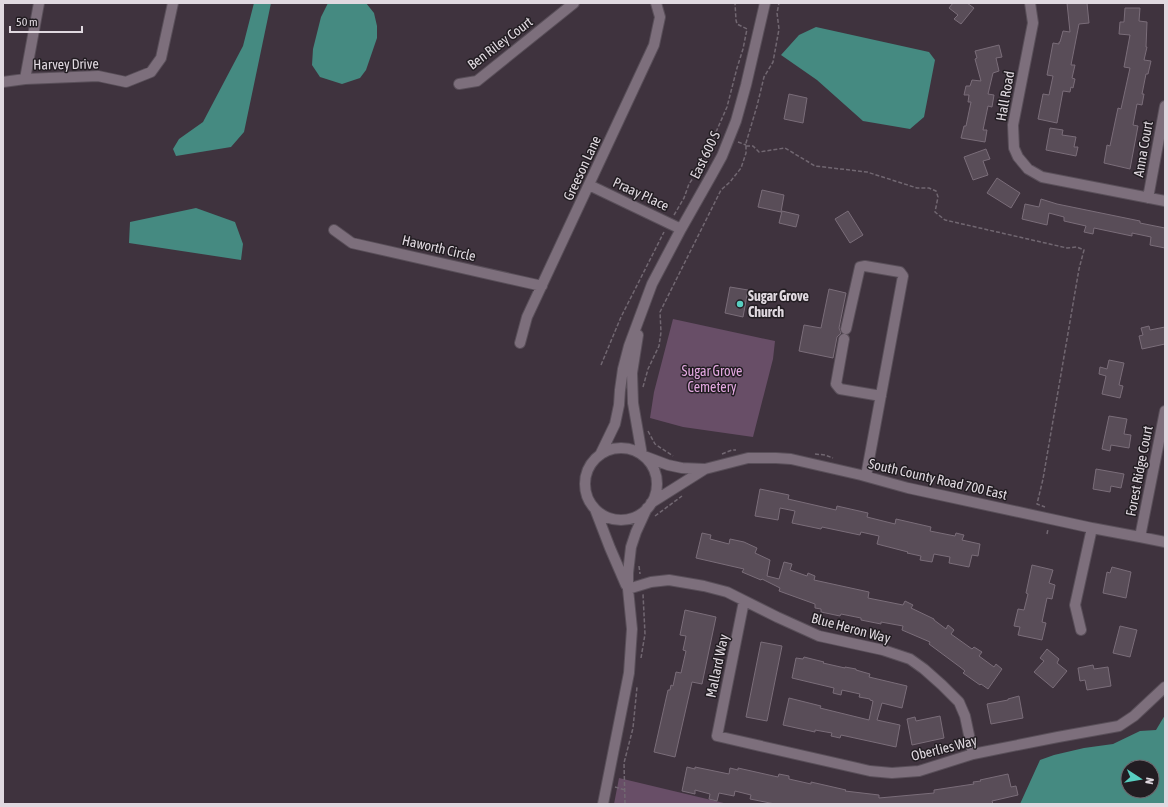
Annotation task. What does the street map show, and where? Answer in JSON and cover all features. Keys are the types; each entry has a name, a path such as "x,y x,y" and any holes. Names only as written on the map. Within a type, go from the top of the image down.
{"street":[{"path":"25,79 39,3"},
{"name":"Harvey Drive","path":"3,82 25,79 98,76 126,82 151,72 161,58 172,3"},
{"name":"Ben Riley Court","path":"459,84 477,81 574,3"},
{"name":"Greeson Lane","path":"520,343 528,317 654,44 660,17 656,3"},
{"name":"East 600 S","path":"644,308 655,279 711,176 736,121 746,86 765,3"},
{"name":"Hall Road","path":"1030,3 1033,22 1013,125 1014,148 1018,157 1028,169 1042,177 1165,201"},
{"name":"Anna Court","path":"1148,198 1165,106"},
{"name":"Praay Place","path":"589,185 681,229"},
{"name":"Haworth Circle","path":"334,230 352,243 542,286"},
{"path":"866,476 881,396 903,276 903,274 900,272 865,266 860,267 845,334 836,384 840,389 881,396"},
{"path":"600,455 615,424 619,405 623,369 629,346 644,308"},
{"path":"643,456 634,414 632,373 635,350 644,308"},
{"name":"Forest Ridge Court","path":"1140,537 1165,411"},
{"path":"603,804 629,673 632,629 628,573 631,547 636,532 656,492 656,480 652,467 643,456 632,450 618,448 605,451 590,465 586,478 586,491 628,589"},
{"name":"South County Road 700 East","path":"643,456 679,468 705,469 748,458 791,459 866,476 908,488 1092,528 1165,542"},
{"name":"South County Road 700 East","path":"649,505 705,469"},
{"path":"594,508 609,518 621,520 633,518 649,505"},
{"path":"1082,630 1076,605 1092,528"},
{"name":"Blue Heron Way","path":"628,589 657,581 669,580 681,581 727,592 776,617 819,636 883,650 910,659 924,669 959,702 965,716 974,754"},
{"name":"Mallard Way","path":"717,736 744,601"},
{"name":"Oberlies Way","path":"717,736 870,771 892,773 919,771 974,754 1119,726 1134,716 1165,687"}],"path":[{"path":"716,132 727,108 747,29 737,24 735,3"},
{"path":"642,391 648,369 659,346 661,332 660,312 721,190 730,182 741,168 746,152 746,143 764,77 773,62 779,28 777,13 779,3"},
{"path":"746,146 753,146 759,152 785,148 815,166 867,172 917,188 929,188 936,191 938,197 935,212 944,220 1067,248 1077,247 1084,250 1079,269 1043,480 1037,504 1052,509 1050,519"},
{"path":"646,428 655,444 675,457 679,468"},
{"path":"654,516 687,493 684,482"},
{"path":"639,564 644,600 645,634 640,663"},
{"path":"625,804 624,763 633,728 637,684"}],"green space":[{"name":"Sugar Grove Cemetery","path":"673,319 775,341 773,359 753,437 683,427 650,418 654,392"},
{"path":"619,778 728,804 614,804"}],"shaded area":[{"path":"254,3 271,3 244,132 231,147 176,156 173,149 179,139 203,122 243,46"},
{"path":"328,3 366,3 374,13 377,26 377,38 366,70 360,78 342,84 320,77 312,65 313,49 321,17"},
{"path":"816,27 929,52 935,60 924,117 910,129 863,121 817,80 781,55 799,35"},
{"path":"196,208 235,222 243,244 241,260 129,243 130,222"},
{"path":"1165,715 1165,804 1020,804 1040,760 1084,748 1113,744 1140,731 1156,730"}],"building":[{"path":"953,3 967,3 974,8 961,24 954,19 958,15 949,8"},
{"path":"1067,3 1087,3 1089,23 1079,24 1071,65 1075,65 1072,78 1075,79 1073,88 1071,87 1070,92 1063,91 1057,123 1038,119 1043,94 1049,95 1053,76 1047,75 1053,43 1059,44 1063,31 1070,32"},
{"path":"1125,8 1140,8 1139,21 1147,22 1147,47 1144,60 1151,61 1148,74 1146,74 1142,94 1144,94 1142,105 1137,104 1133,125 1138,126 1130,169 1104,163 1107,145 1110,146 1118,108 1121,109 1130,68 1124,67 1130,35 1119,34 1120,22 1124,22"},
{"path":"999,45 1002,57 996,58 999,71 993,73 988,94 994,95 992,107 988,106 983,130 987,130 985,142 961,138 964,126 966,126 971,102 968,102 969,95 964,95 966,86 970,86 972,80 981,81 975,59 977,58 975,51"},
{"path":"789,94 807,98 803,123 784,119"},
{"path":"1050,128 1063,130 1062,135 1076,137 1074,147 1078,147 1076,156 1046,150"},
{"path":"986,149 990,159 983,161 988,175 973,180 964,157"},
{"path":"997,178 1020,193 1011,208 987,193"},
{"path":"762,190 784,195 781,212 758,207"},
{"path":"1041,199 1057,204 1140,221 1140,223 1165,228 1165,248 1150,245 1151,237 1132,233 1132,236 1094,228 1093,234 1084,232 1086,226 1064,221 1064,217 1049,213 1047,225 1022,219 1025,204 1039,207"},
{"path":"782,211 799,215 796,227 779,223"},
{"path":"848,211 863,235 850,243 835,219"},
{"path":"730,287 748,290 743,317 725,313"},
{"path":"829,289 846,293 839,328 841,333 837,337 833,358 799,351 804,325 821,328"},
{"path":"1149,326 1150,330 1165,327 1165,344 1142,349 1139,336 1143,335 1141,328"},
{"path":"1109,360 1124,363 1119,385 1123,386 1120,398 1102,394 1106,376 1099,374 1100,367 1107,369"},
{"path":"1109,416 1127,419 1124,434 1131,435 1129,448 1111,445 1110,451 1102,449"},
{"path":"1096,469 1124,474 1121,488 1111,486 1110,492 1093,489"},
{"path":"760,489 789,495 788,499 836,510 837,506 868,513 867,517 895,524 896,519 931,527 930,531 955,536 956,533 964,535 962,540 980,544 978,556 972,555 969,567 949,563 950,557 934,554 932,562 920,560 921,556 877,544 879,536 861,532 860,535 822,527 821,529 792,523 795,511 780,508 778,520 755,516"},
{"path":"702,533 711,535 710,539 729,544 730,539 744,542 757,548 755,553 770,560 767,576 779,579 784,562 792,564 790,570 807,576 808,573 815,576 814,580 869,592 868,598 903,605 905,601 913,605 911,608 934,619 946,629 948,625 954,630 951,634 972,649 974,647 982,652 979,656 994,667 996,664 1002,669 988,689 963,673 965,671 929,644 930,642 902,630 903,626 881,622 881,624 841,614 840,616 821,612 821,609 815,608 815,604 779,591 780,588 762,579 761,580 742,572 744,569 696,558"},
{"path":"1032,565 1053,570 1049,583 1055,585 1052,599 1047,598 1042,622 1046,623 1042,640 1018,635 1020,627 1014,626 1018,609 1024,610"},
{"path":"1112,567 1131,572 1126,598 1103,593 1107,572 1110,573"},
{"path":"685,610 716,617 702,684 692,682 675,757 654,752 668,690 670,690 671,685 673,686 676,672 681,673 686,651 683,650 686,636 680,635"},
{"path":"1120,626 1137,630 1130,657 1113,653"},
{"path":"761,642 782,646 767,721 746,717"},
{"path":"1047,649 1059,659 1057,663 1067,671 1053,688 1034,672 1044,661 1040,658"},
{"path":"804,657 824,662 823,663 856,669 870,674 869,677 907,686 902,708 882,703 877,720 900,725 896,747 841,735 840,738 831,736 832,733 815,730 815,732 783,725 789,698 821,706 820,708 869,720 873,701 870,699 859,697 860,694 842,690 841,695 833,693 834,688 792,678 796,658 803,659"},
{"path":"1093,665 1094,669 1108,667 1111,686 1087,690 1085,680 1080,681 1078,668"},
{"path":"1019,696 1023,718 991,724 987,704 1008,700"},
{"path":"940,716 944,738 912,745 907,719 915,717 916,721"},
{"path":"687,767 695,769 695,767 729,774 730,768 738,770 738,768 778,777 779,774 789,776 789,779 811,784 811,782 846,790 845,791 879,795 879,798 934,793 934,790 974,784 973,782 1008,774 1011,787 1016,786 1018,795 992,801 993,804 775,804 750,799 751,795 735,791 734,796 719,793 717,801 709,799 710,794 695,790 695,794 682,791"}],"place":[{"name":"Sugar Grove Church","path":"740,304"}]}
